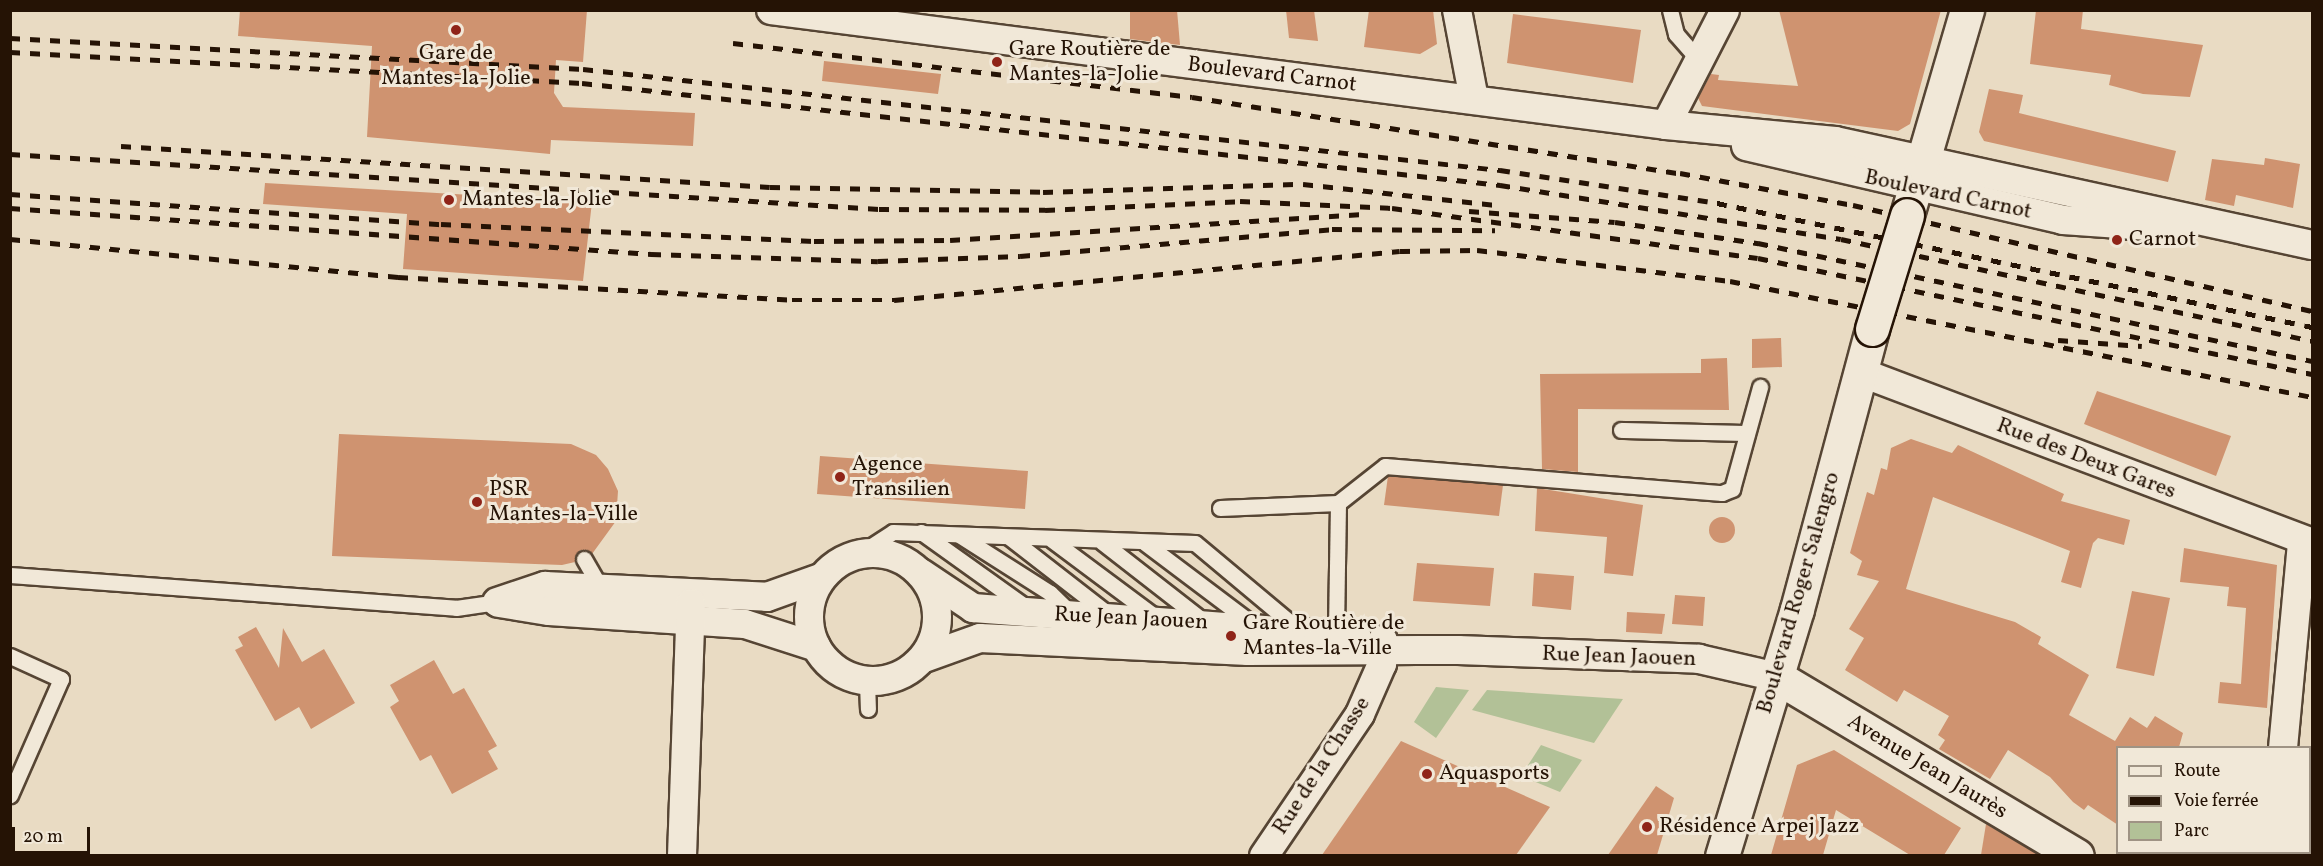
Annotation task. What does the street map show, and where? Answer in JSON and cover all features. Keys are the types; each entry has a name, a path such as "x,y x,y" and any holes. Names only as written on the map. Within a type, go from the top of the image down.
{"main road":[{"name":"Boulevard Roger Salengro","path":"1722,855 1777,678 1872,329 1967,10"},
{"name":"Avenue Jean Jaurès","path":"1777,678 2077,855"}],"street":[{"path":"1457,10 1474,99"},
{"path":"1666,125 1725,10"},
{"name":"Boulevard Carnot","path":"783,11 1666,125 1835,141 1915,188 2236,229 2313,245"},
{"name":"Rue des Deux Gares","path":"1860,372 2307,543"},
{"path":"2283,746 2307,543"},
{"path":"497,602 545,586 601,589 691,608 766,627 816,647 868,695 924,658 935,635 937,610 921,573 901,558 860,554 823,577 767,597 691,608 549,611 497,602"},
{"name":"Rue Jean Jaouen","path":"921,573 973,608 1034,614 1299,630 1336,634 1384,646"},
{"path":"816,647 809,611 823,577"},
{"path":"682,855 691,608"},
{"name":"Rue Jean Jaouen","path":"924,658 980,638 1248,651 1384,646 1458,651 1699,659 1777,678"},
{"name":"Rue de la Chasse","path":"1264,855 1360,714 1384,646"}],"lane":[{"path":"1670,10 1676,34 1700,60"},
{"path":"1220,508 1338,503 1385,466 1722,493 1732,489 1760,387"},
{"path":"1621,430 1748,433"},
{"path":"1336,634 1338,503"},
{"path":"860,554 893,532 1145,543 1195,543 1299,630"},
{"path":"921,532 1034,614"},
{"path":"956,533 1050,593 1074,616"},
{"path":"1009,536 1113,618"},
{"path":"1049,538 1160,621"},
{"path":"1101,541 1206,623"},
{"path":"1145,543 1256,627"},
{"path":"584,559 601,589"},
{"path":"10,575 456,608 497,602"},
{"path":"10,656 61,679 10,795"}],"green space":[{"path":"1436,687 1469,690 1436,738 1414,722"},
{"path":"1487,690 1623,699 1594,743 1472,710"},
{"path":"1541,745 1582,760 1560,792 1521,776"}],"building":[{"path":"240,10 587,10 583,62 556,60 554,93 563,107 695,113 693,146 551,140 550,154 367,137 372,46 238,36"},
{"path":"1177,10 1180,45 1130,39 1130,11"},
{"path":"1286,10 1314,10 1318,41 1289,38"},
{"path":"1369,10 1433,10 1437,44 1420,54 1364,47"},
{"path":"1779,10 1941,10 1910,124 1898,131 1702,106 1698,98 1711,74 1719,75 1718,80 1798,86"},
{"path":"2036,10 2083,10 2081,29 2203,45 2190,97 2143,94 2109,85 2111,75 2030,64"},
{"path":"1513,14 1641,30 1633,83 1507,63"},
{"path":"824,61 941,74 938,94 822,81"},
{"path":"1989,89 2023,95 2019,113 2176,151 2168,182 1984,141 1979,132"},
{"path":"2265,158 2300,164 2293,208 2236,195 2234,206 2205,200 2212,159 2264,165"},
{"path":"265,183 592,202 583,281 403,269 407,214 263,204"},
{"path":"1781,338 1782,367 1752,368 1752,339"},
{"path":"1727,358 1729,410 1578,409 1578,472 1542,469 1540,374 1701,373 1701,359"},
{"path":"2097,391 2231,436 2216,476 2084,424"},
{"name":"PSR Mantes-la-Ville","path":"339,434 571,444 596,455 608,469 618,491 616,521 592,554 580,550 575,562 562,565 332,556"},
{"path":"1911,439 1952,453 1958,445 2064,494 2061,501 2130,520 2124,545 2098,538 2093,543 2081,588 2061,582 2070,551 1933,497 1906,589 2015,622 2041,637 2038,644 2089,675 2069,715 2115,741 2130,717 2147,728 2155,716 2183,733 2179,746 2116,746 2116,824 2088,805 2084,810 2073,802 2050,777 2008,750 1990,779 1939,749 1945,740 1938,735 1949,716 1904,690 1897,702 1845,670 1864,638 1849,629 1879,581 1857,575 1862,561 1850,553 1867,492 1874,495 1881,468 1887,470 1891,448"},
{"path":"820,456 1028,471 1025,509 817,494"},
{"path":"1388,476 1503,485 1499,516 1384,505"},
{"path":"1537,488 1643,505 1633,576 1604,573 1607,537 1535,531"},
{"path":"1722,517 1731,521 1735,530 1731,539 1722,543 1713,539 1709,530 1713,521"},
{"path":"2184,548 2277,565 2267,708 2218,703 2220,682 2241,684 2246,608 2227,606 2229,587 2180,582"},
{"path":"1417,563 1494,568 1490,606 1413,601"},
{"path":"1534,573 1574,576 1571,610 1532,606"},
{"path":"2132,591 2170,598 2154,676 2116,668"},
{"path":"1675,595 1705,597 1703,626 1672,624"},
{"path":"1627,612 1665,614 1662,634 1626,632"},
{"path":"256,627 279,668 283,628 302,662 324,649 355,703 311,729 299,707 275,721 235,650 243,646 238,637"},
{"path":"434,660 453,694 464,688 497,746 488,751 498,769 452,794 431,755 420,761 390,707 399,701 390,685"},
{"name":"Aquasports","path":"1401,741 1550,807 1516,855 1322,855"},
{"path":"1834,750 1961,828 1944,855 1910,855 1836,810 1823,855 1771,855 1797,765"},
{"name":"Résidence Arpej Jazz","path":"1656,786 1674,798 1657,855 1608,855"},
{"path":"1986,824 2040,855 1981,855"}],"railway":[{"path":"10,38 583,69 1500,170 1717,203 2312,327"},
{"path":"733,43 1192,97 1680,173 1853,205 2312,311"},
{"path":"10,52 582,83 1500,185 1841,239 2312,341"},
{"path":"121,146 770,187 1043,192 1303,184 1496,205"},
{"path":"10,154 879,209 1045,210 1240,201 1392,208 1758,258 2312,374"},
{"path":"10,194 441,224 814,241 950,240 1367,214"},
{"path":"10,208 651,254 878,261 1020,256 1332,229 1495,230"},
{"path":"1469,211 1615,222 1758,243 2312,361"},
{"path":"10,239 398,277 792,300 894,300 1400,251 1477,250 1730,281 2312,397"},
{"path":"2058,340 2142,346"}],"place":[{"name":"Gare de Mantes-la-Jolie","path":"456,30"},
{"name":"Gare Routière de Mantes-la-Jolie","path":"997,62"},
{"name":"Mantes-la-Jolie","path":"449,200"},
{"name":"Carnot","path":"2117,240"},
{"name":"Agence Transilien","path":"840,477"},
{"name":"PSR Mantes-la-Ville","path":"477,502"},
{"name":"Gare Routière de Mantes-la-Ville","path":"1231,636"},
{"name":"Aquasports","path":"1427,774"},
{"name":"Résidence Arpej Jazz","path":"1647,827"}]}
